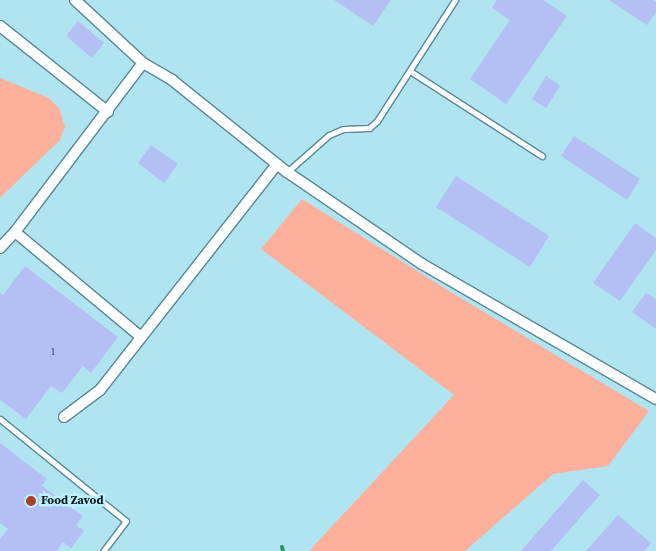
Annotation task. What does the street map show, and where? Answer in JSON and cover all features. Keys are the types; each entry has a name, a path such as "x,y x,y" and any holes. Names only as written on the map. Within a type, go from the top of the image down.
{"street":[{"path":"75,0 143,63 172,80 287,172 422,264 656,399"},
{"path":"0,26 108,112"},
{"path":"0,248 15,232 108,112 143,63"},
{"path":"64,417 100,390 277,164"},
{"path":"15,232 141,337"}],"lane":[{"path":"287,172 329,135 343,129 369,128 377,122 455,0"},
{"path":"410,71 542,156"},
{"path":"0,419 126,521 103,551"}],"shaded area":[{"path":"0,78 49,98 59,108 65,127 60,140 0,198"},
{"path":"302,199 454,294 649,411 608,466 553,474 465,551 309,551 454,395 261,249"}],"building":[{"path":"334,0 391,0 373,26"},
{"path":"497,0 543,0 567,16 506,104 470,79 510,20 492,8"},
{"path":"609,0 653,0 656,2 656,12 647,25"},
{"path":"78,21 104,43 92,58 66,36"},
{"path":"546,76 560,86 546,108 532,99"},
{"path":"574,136 640,179 627,200 561,156"},
{"path":"151,145 178,164 164,183 138,163"},
{"path":"456,176 549,236 530,267 436,207"},
{"path":"635,223 656,238 656,250 620,301 593,283"},
{"path":"25,266 118,337 91,373 83,366 62,393 51,386 26,419 0,400 0,293 3,295"},
{"path":"646,293 656,299 656,329 632,312"},
{"name":"Food Zavod","path":"0,443 47,479 42,486 83,516 76,525 84,531 71,548 63,542 57,551 0,551 0,539 8,529 0,523"},
{"path":"583,480 600,495 551,551 521,551"},
{"path":"618,515 651,543 644,551 586,551"}],"waterway":[{"path":"282,547 283,551"}],"place":[{"name":"Food Zavod","path":"31,501"}]}
